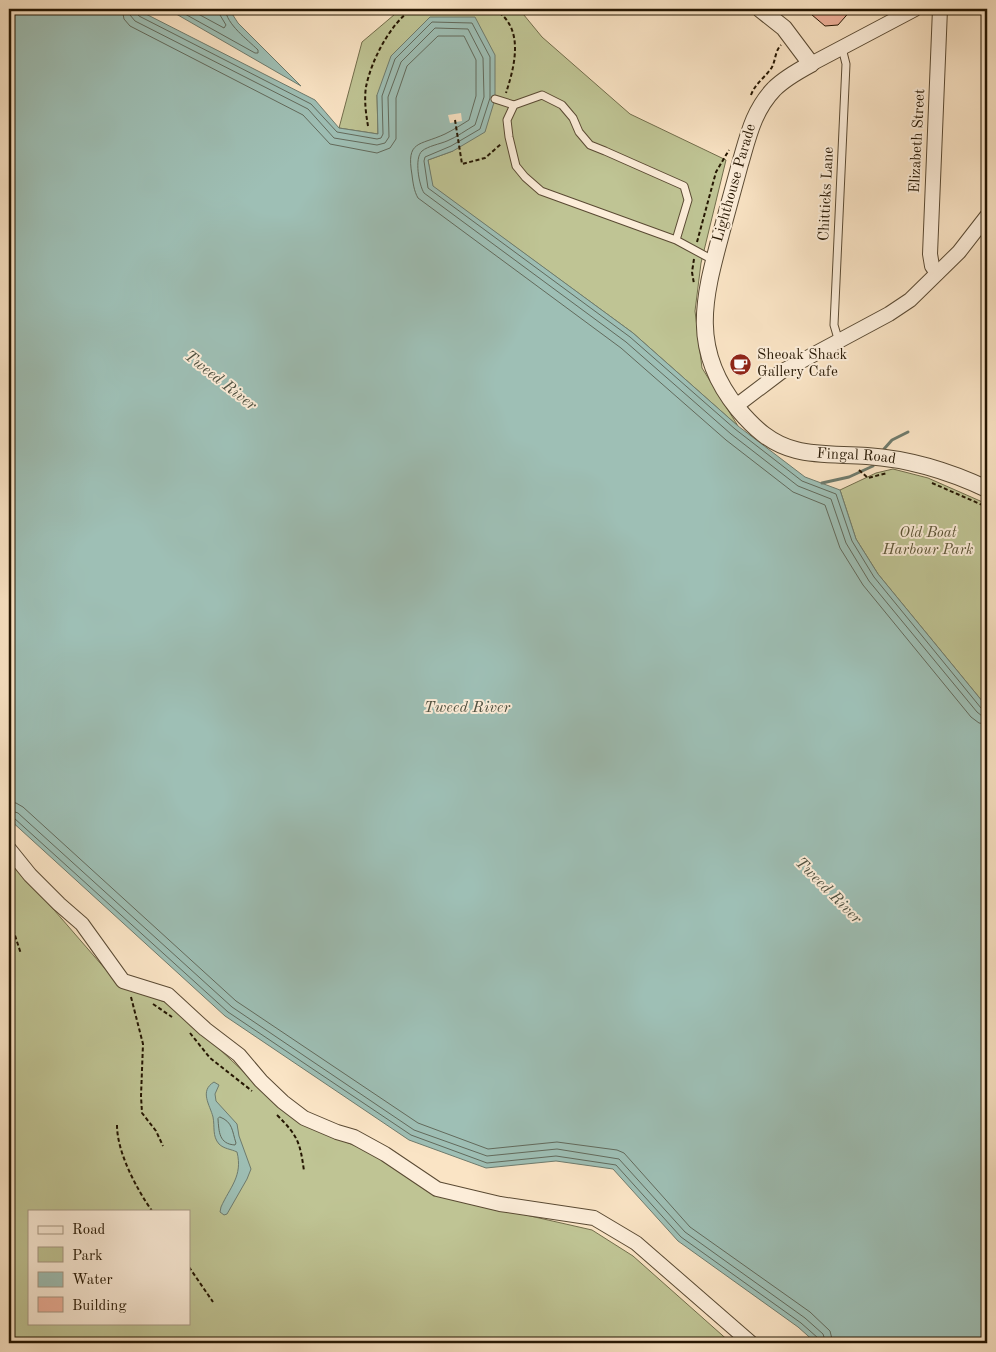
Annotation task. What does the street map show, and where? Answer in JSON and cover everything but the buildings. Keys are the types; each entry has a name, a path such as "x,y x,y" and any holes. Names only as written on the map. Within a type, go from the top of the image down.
{"street":[{"path":"760,9 784,28 811,64"},
{"name":"Lighthouse Parade","path":"736,406 718,377 707,344 704,326 705,301 714,260 754,118 775,88 811,64 899,14 914,9"},
{"name":"Elizabeth Street","path":"937,273 932,266 930,254 940,9"},
{"path":"736,406 781,372 902,306 959,252 987,216"},
{"name":"Fingal Road","path":"736,406 760,432 774,442 788,448 814,453 869,456 906,461 947,472 987,489"},
{"path":"9,849 30,875 82,924 123,982 168,995 239,1056 283,1102 304,1118 336,1132 354,1137 385,1154 437,1190 500,1204 594,1218 610,1226 636,1243 751,1343"}],"lane":[{"name":"Chitticks Lane","path":"839,342 834,325 846,64 842,48"},
{"path":"495,99 514,105 542,95 562,105 573,118 578,132 590,145 684,186 688,200 676,240"},
{"path":"514,105 508,120 508,137 516,166 541,191 676,240 714,260"}],"path":[{"path":"368,126 365,98 371,72 394,25 412,9"},
{"path":"494,9 510,25 516,43 514,66 503,102"},
{"path":"750,99 752,91 772,69 778,46 790,37"},
{"path":"455,120 462,164 485,158 508,137"},
{"path":"695,290 692,264 697,240 716,172 730,148"},
{"path":"859,469 868,478 892,472"},
{"path":"926,480 987,507"},
{"path":"9,918 21,954"},
{"path":"123,982 134,1003 142,1034 142,1113 156,1131 163,1146"},
{"path":"150,1002 174,1019"},
{"path":"188,1031 210,1058 255,1094"},
{"path":"273,1110 292,1130 299,1141 304,1171"},
{"path":"117,1125 120,1150 151,1210"},
{"path":"190,1268 213,1302"}],"green space":[{"path":"401,9 519,9 542,37 630,114 726,160 701,263 695,311 702,368 738,426 633,333 432,186 428,160 453,151 377,95 378,134 339,128 362,42"},
{"name":"Old Boat Harbour Park","path":"893,469 928,478 987,504 987,707 878,574 856,539 840,490 876,473"},
{"path":"9,858 120,986 165,1002 199,1030 277,1103 317,1130 382,1157 412,1181 451,1198 592,1230 633,1256 731,1343 9,1343"}],"water":[{"name":"Tweed River","path":"9,9 136,9 315,100 339,128 378,134 377,95 391,56 430,17 475,17 495,55 495,99 485,132 453,151 428,160 433,186 633,333 738,426 805,477 840,490 856,539 878,574 987,707 987,1343 816,1343 798,1327 678,1241 613,1169 556,1161 486,1168 409,1140 225,1016 9,819"},
{"path":"160,9 229,9 238,23 301,86 171,11"},
{"path":"214,1082 219,1085 215,1094 216,1101 237,1124 239,1136 251,1169 227,1214 224,1215 220,1212 221,1207 235,1181 238,1160 237,1152 221,1146 215,1138 213,1117 206,1094"}],"pier":[{"path":"461,113 462,121 450,123 448,115"}],"waterway":[{"path":"884,449 892,440 908,432"},
{"path":"822,483 849,477 873,466"}],"place":[{"name":"Sheoak Shack Gallery Cafe","path":"741,364"}]}
